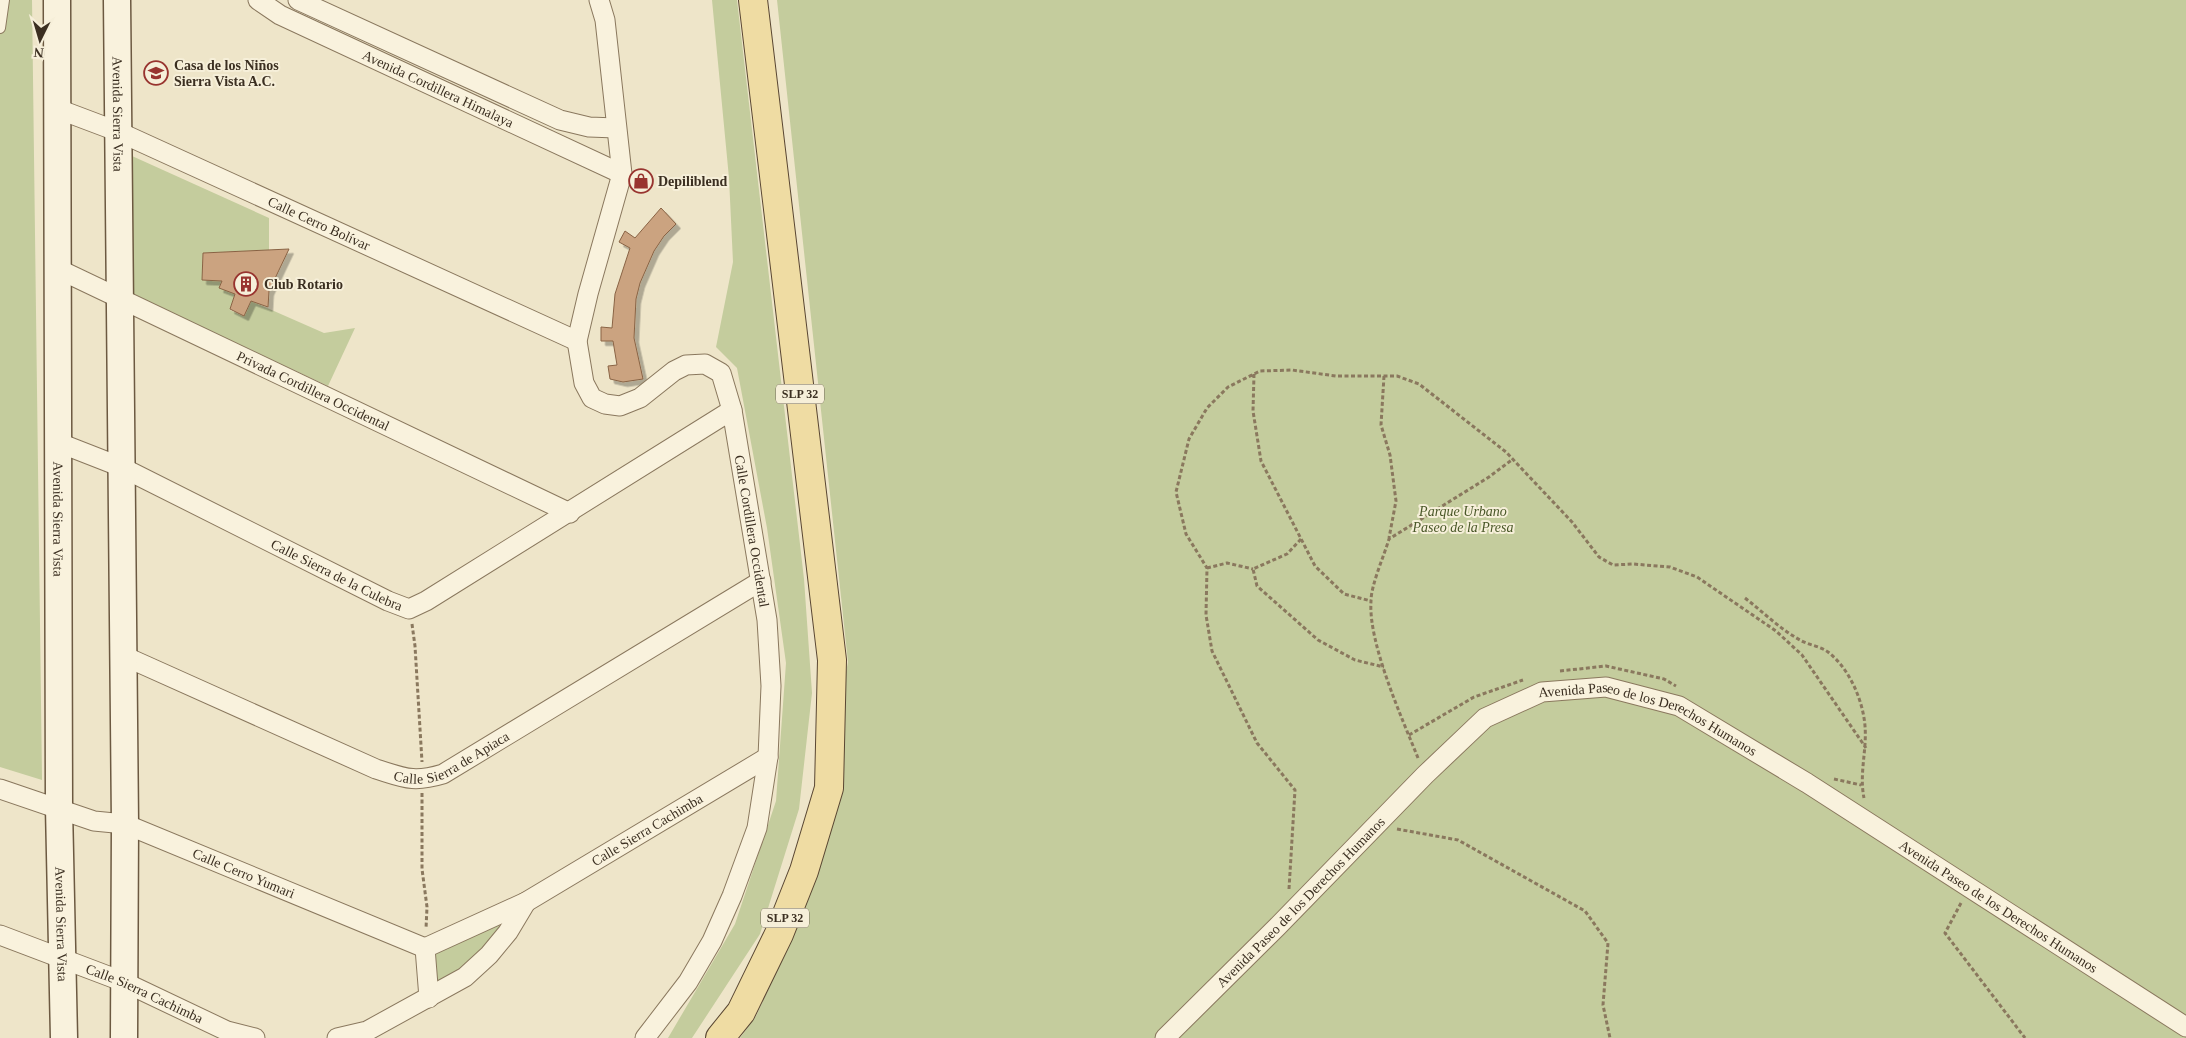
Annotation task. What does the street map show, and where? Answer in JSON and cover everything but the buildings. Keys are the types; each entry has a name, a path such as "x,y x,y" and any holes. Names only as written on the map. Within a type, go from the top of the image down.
{"main road":[{"name":"Avenida Sierra Vista","path":"57,0 57,442 64,1038"},
{"name":"Avenida Sierra Vista","path":"117,0 120,467 126,824 124,1038"},
{"name":"SLP 32","path":"720,1038 741,1012 779,934 804,870 829,788 832,737 832,660 753,0"}],"street":[{"name":"Avenida Cordillera Himalaya","path":"258,0 280,15 622,174"},
{"name":"Avenida Cordillera Himalaya","path":"298,0 560,120 575,124 616,128"},
{"path":"599,0 605,20 622,174"},
{"name":"Calle Cerro Bolívar","path":"58,109 119,132 577,341"},
{"path":"572,151 566,139 567,131 575,124"},
{"name":"Calle Cordillera Occidental","path":"622,174 588,294 577,341 584,383 592,398 605,404 620,406 640,398 674,371 686,365 705,364 721,373 732,410 761,581 767,620 771,686 768,757 757,828 732,896 712,941 688,982 645,1038"},
{"name":"Privada Cordillera Occidental","path":"56,268 119,296 570,513"},
{"name":"Calle Sierra de la Culebra","path":"57,442 120,467 388,601 409,608 426,601 570,513 732,410"},
{"name":"Calle Sierra de Apiaca","path":"124,656 376,769 403,778 422,780 443,774 761,581"},
{"name":"Avenida Paseo de los Derechos Humanos","path":"1165,1038 1289,915 1425,774 1485,718 1542,692 1606,687 1679,706 1869,823 2186,1027"},
{"name":"Calle Sierra Cachimba","path":"424,948 526,902 768,757"},
{"name":"Calle Cerro Yumari","path":"0,788 94,820 126,824 424,948"},
{"name":"Calle Sierra Cachimba","path":"336,1038 367,1031 465,977 489,955 508,932 526,902"},
{"name":"Calle Sierra Cachimba","path":"0,935 124,982 227,1031 256,1038"},
{"path":"424,948 429,998"}],"lane":[{"path":"0,28 4,0"}],"path":[{"path":"1289,915 1295,790 1257,743 1212,651 1206,615 1207,568 1186,534 1176,492 1189,439 1207,408 1228,387 1260,371 1292,370 1336,376 1397,376 1419,384 1513,460 1572,522 1598,557 1613,565 1633,564 1670,567 1697,577 1776,631 1802,655 1866,748"},
{"path":"1254,374 1254,411 1261,461 1315,566 1344,594 1370,601"},
{"path":"1384,376 1381,425 1390,455 1396,501 1389,539 1370,601 1375,638 1425,774"},
{"path":"1389,539 1489,478 1513,460"},
{"path":"1207,568 1227,563 1253,570 1287,554 1301,539"},
{"path":"1253,570 1257,586 1318,640 1354,660 1385,667"},
{"path":"1745,598 1800,641 1827,651 1843,666 1858,697 1865,724 1866,748 1861,785 1869,823"},
{"path":"1376,825 1458,840 1586,911 1608,943 1603,1005 1610,1038"},
{"path":"1970,888 1944,933 2025,1038"}],"green space":[{"path":"0,0 32,0 42,780 0,767"},
{"path":"712,0 737,0 804,579 812,693 799,809 760,934 692,1038 668,1038 735,924 776,801 786,663 767,528 737,368 716,347 733,262 729,178"},
{"name":"Parque Urbano Paseo de la Presa","path":"777,0 2186,0 2186,1038 740,1038 756,1016 795,932 848,662"},
{"path":"132,156 269,218 269,250 203,253 202,280 222,281 220,288 235,294 230,310 244,316 251,301 324,333 355,328 328,386 127,292"},
{"path":"507,917 490,942 471,962 437,983 433,952"}],"place":[{"name":"Casa de los Niños Sierra Vista A.C.","path":"156,73"},
{"name":"Depiliblend","path":"641,181"},
{"name":"Club Rotario","path":"246,284"}]}
